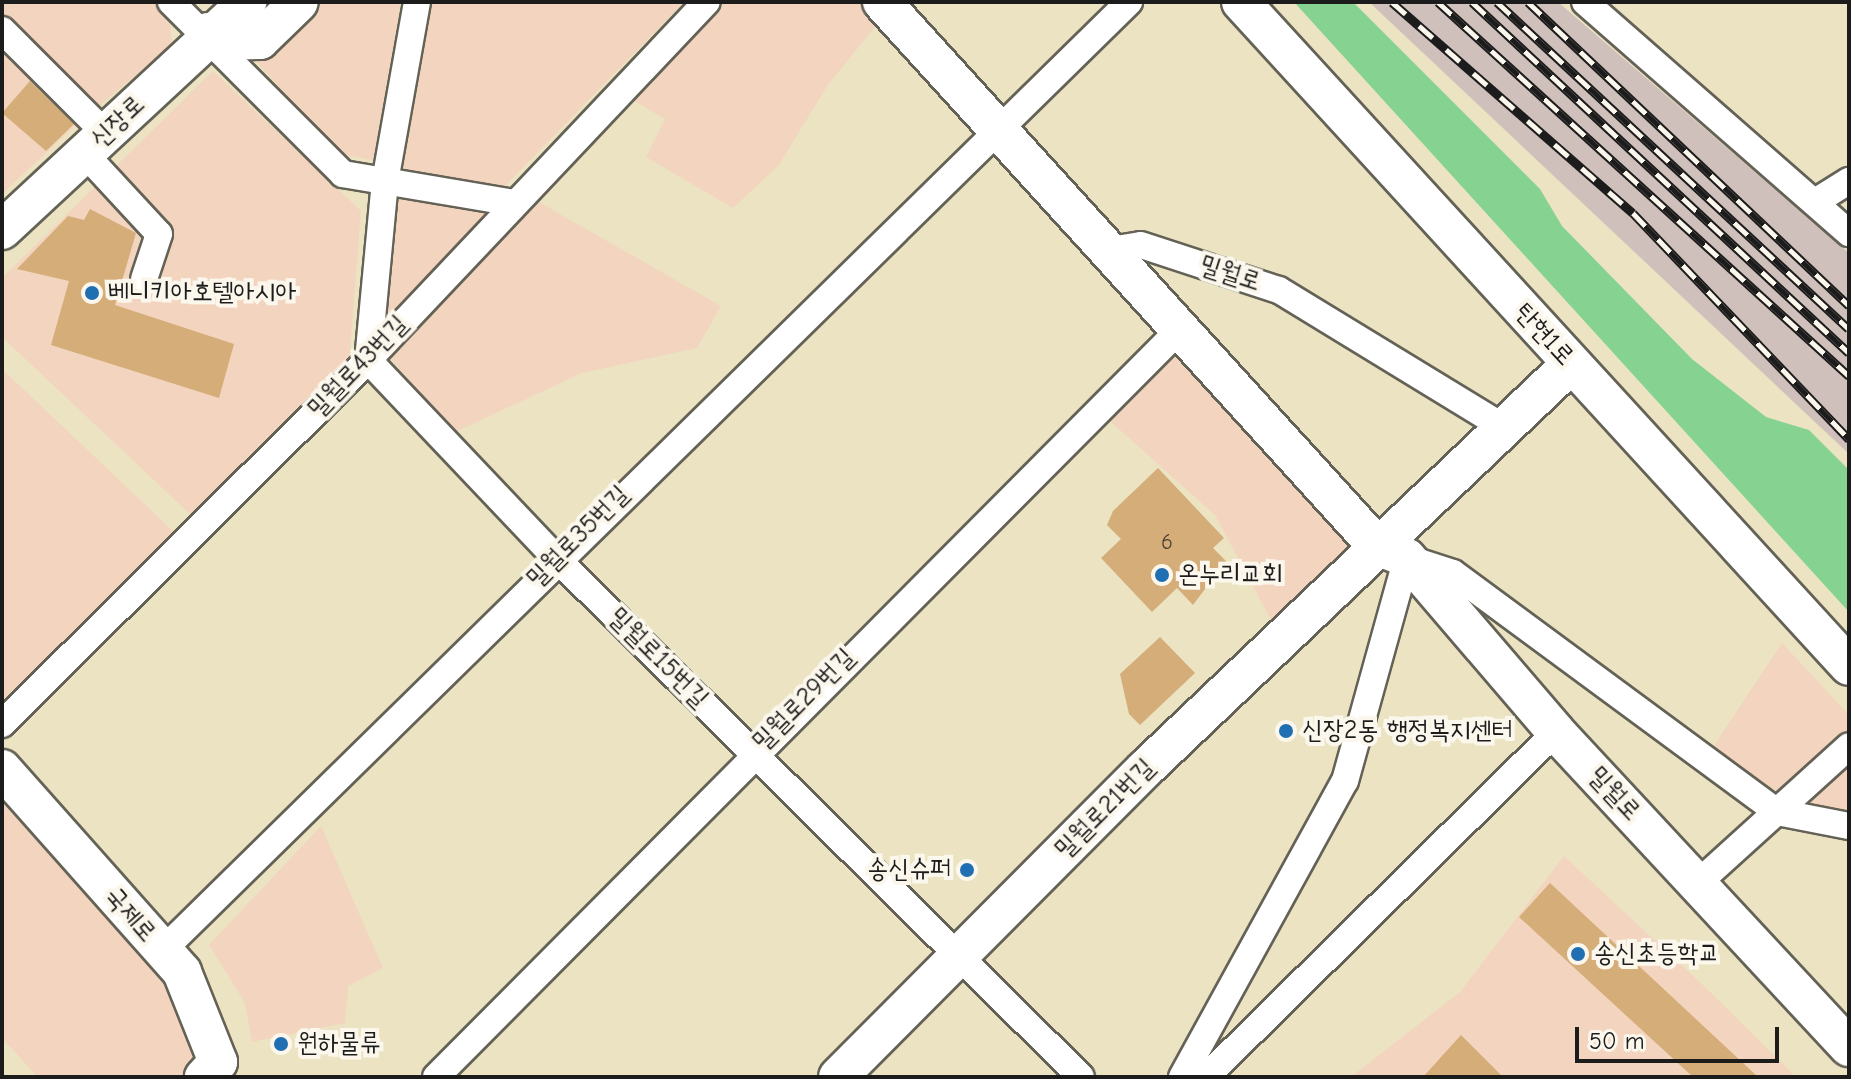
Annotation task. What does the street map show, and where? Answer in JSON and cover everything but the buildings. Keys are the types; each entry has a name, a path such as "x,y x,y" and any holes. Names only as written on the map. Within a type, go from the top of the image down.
{"street":[{"path":"171,2 206,41 343,174 514,203"},
{"path":"206,41 260,40 299,2"},
{"path":"368,360 385,181 417,2"},
{"name":"밀월로43번길","path":"2,724 368,360 707,2"},
{"name":"밀월로","path":"882,2 1110,250 1179,330 1392,552 1849,1047"},
{"name":"밀월로35번길","path":"162,951 556,558 996,127 1129,2"},
{"name":"탄현1로","path":"1241,2 1849,666"},
{"path":"1585,2 1849,233"},
{"path":"206,41 233,6"},
{"path":"2,30 94,143 159,234 144,279"},
{"name":"신장로","path":"4,225 206,41"},
{"path":"1815,202 1849,181"},
{"name":"밀월로","path":"1110,250 1141,245 1279,290 1505,428"},
{"name":"밀월로29번길","path":"436,1077 752,751 1179,330"},
{"name":"밀월로15번길","path":"368,360 556,558 1081,1077"},
{"path":"1182,1077 1345,781 1392,552 1505,428 1571,364"},
{"path":"1392,552 1453,573 1777,812 1849,826"},
{"name":"밀월로21번길","path":"838,1077 957,954 1392,552"},
{"path":"1206,1077 1556,732"},
{"path":"1697,884 1849,746"},
{"name":"국제로","path":"2,769 162,951 191,989 214,1072"}],"shaded area":[{"path":"2,2 159,2 169,13 172,44 97,108 2,20"},
{"path":"321,2 401,2 373,160 338,154 257,62"},
{"path":"432,2 684,2 501,190 402,175"},
{"path":"723,2 859,2 878,23 827,86 779,165 733,208 646,157 665,119 629,98"},
{"path":"1369,2 1558,2 1849,253 1849,454"},
{"path":"2,42 81,120 2,194"},
{"path":"213,71 361,211 349,363 191,515 2,337 2,278"},
{"path":"398,194 492,212 384,327"},
{"path":"537,201 721,306 697,348 582,373 455,432 391,359"},
{"path":"1181,350 1357,540 1271,620 1215,515 1110,421"},
{"path":"2,369 173,531 2,710"},
{"path":"1782,643 1849,715 1849,731 1781,794 1711,750"},
{"path":"1849,765 1849,814 1805,805"},
{"path":"2,788 178,975 200,1031 191,1077 38,1077 2,1038"},
{"path":"321,826 383,968 348,986 345,1023 252,1042 245,1003 209,945"},
{"name":"송신초등학교","path":"1564,856 1796,1077 1351,1077 1460,992"}],"green space":[{"path":"1294,2 1353,2 1540,189 1562,226 1692,359 1766,417 1809,430 1849,470 1849,612"}],"railway":[{"path":"1392,2 1633,213 1849,439"},
{"path":"1438,2 1849,376"},
{"path":"1472,2 1849,353"},
{"path":"1497,2 1849,329"},
{"path":"1528,2 1849,306"}],"place":[{"name":"베니키아호텔아시아","path":"92,293"},
{"name":"온누리교회","path":"1162,575"},
{"name":"신장2동 행정복지센터","path":"1286,731"},
{"name":"송신슈퍼","path":"967,870"},
{"name":"송신초등학교","path":"1578,954"},
{"name":"원하물류","path":"281,1044"}]}
